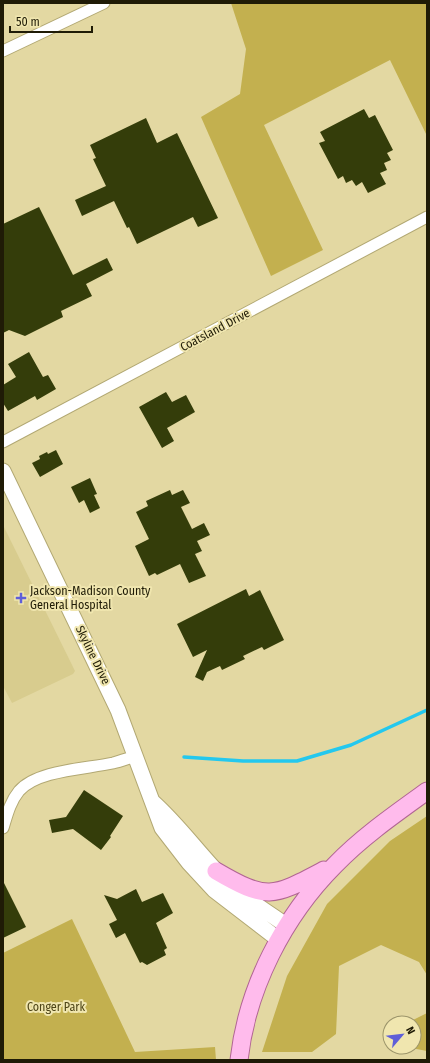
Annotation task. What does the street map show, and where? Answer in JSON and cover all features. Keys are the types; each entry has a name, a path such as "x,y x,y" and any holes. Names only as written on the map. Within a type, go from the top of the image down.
{"main road":[{"path":"239,1060 246,1022 255,994 283,933 313,888 335,865 392,816 427,792"},
{"path":"216,871 243,887 264,893 278,892 335,865"}],"street":[{"path":"3,51 104,3"},
{"name":"Coatsland Drive","path":"3,442 427,217"},
{"name":"Skyline Drive","path":"3,470 102,674 136,756 162,828 189,863 214,890 283,933"},
{"path":"3,828 10,804 20,790 38,779 55,772 114,763 136,756"},
{"path":"151,800 174,820 216,871 283,933"}],"shaded area":[{"name":"Jackson-Madison County General Hospital","path":"3,525 75,671 73,674 12,703 3,686"}],"green space":[{"path":"231,3 427,4 427,136 390,60 264,125 323,250 271,276 201,117 240,94 246,49"},
{"path":"427,816 427,975 419,962 381,945 339,966 336,1034 312,1052 262,1052 287,976 327,904 390,841"},
{"name":"Conger Park","path":"72,919 135,1052 215,1047 216,1060 3,1060 3,953"},
{"path":"427,1013 427,1051 422,1050 422,1016"}],"building":[{"path":"364,109 369,118 375,115 393,150 387,153 391,160 384,163 387,170 380,173 386,184 368,193 362,182 356,186 352,180 346,183 343,176 338,179 319,143 325,141 320,132"},
{"path":"146,118 157,143 177,133 218,218 198,227 193,217 137,244 129,227 127,228 114,201 82,216 75,200 106,186 93,159 96,158 90,145"},
{"path":"39,207 73,275 107,258 113,270 86,284 92,296 61,311 63,317 25,336 9,330 3,333 3,224"},
{"path":"29,352 43,377 48,375 56,389 37,400 35,396 8,411 3,403 3,385 16,377 8,364"},
{"path":"166,392 172,402 186,395 195,412 167,428 174,441 162,448 139,407"},
{"path":"56,450 63,464 40,477 32,463 40,459 39,456"},
{"path":"90,478 97,494 94,495 100,508 90,513 84,500 79,503 71,487"},
{"path":"170,490 172,495 183,490 190,503 181,507 192,529 204,523 210,535 197,541 202,551 195,554 206,576 189,583 180,564 157,575 155,573 149,576 135,546 149,539 136,512 148,506 146,501"},
{"path":"246,589 249,596 260,590 284,640 264,650 262,647 243,656 245,659 222,670 220,666 207,672 203,681 195,677 207,650 193,657 177,624"},
{"path":"84,790 123,816 110,836 111,837 101,850 73,829 52,833 49,820 66,817"},
{"path":"3,881 26,927 3,938"},
{"path":"136,889 142,902 163,893 173,913 156,923 167,948 164,950 166,955 147,965 142,962 140,963 125,933 116,938 109,924 117,920 104,895 117,899"}],"waterway":[{"path":"184,757 243,761 297,761 351,745 427,710"}],"place":[{"name":"Jackson-Madison County General Hospital","path":"21,598"}]}
